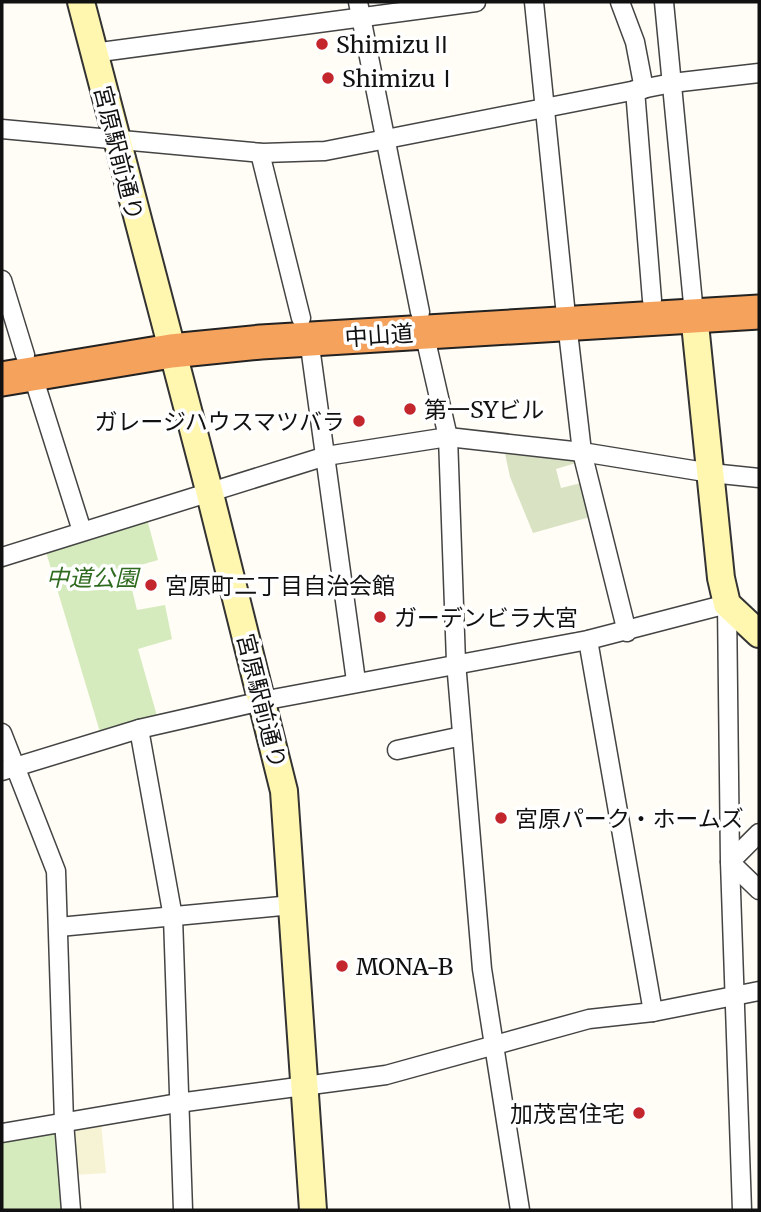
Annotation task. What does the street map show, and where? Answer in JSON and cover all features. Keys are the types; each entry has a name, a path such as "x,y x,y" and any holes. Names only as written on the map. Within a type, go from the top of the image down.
{"highway":[{"name":"中山道","path":"15,366 168,342 305,329 694,306 759,294"},
{"name":"中山道","path":"566,314 652,300 759,312"}],"street":[{"name":"宮原駅前通り","path":"81,2 115,141 209,490 284,791 313,1210"},
{"path":"93,53 360,9 476,2"},
{"path":"534,2 582,452 627,632"},
{"path":"620,2 635,42 652,300"},
{"path":"664,2 711,473 727,604 730,862 742,1210"},
{"path":"360,9 422,322 448,437 456,662 482,969 496,1043 520,1210"},
{"path":"2,130 260,153 325,151 672,83 759,74"},
{"path":"260,153 305,329 326,456 356,681"},
{"path":"2,281 15,366 82,531"},
{"path":"2,557 209,490 326,456 448,437 582,452 759,478"},
{"path":"8,769 139,729 356,681 627,632 727,604"},
{"path":"727,604 759,634"},
{"path":"588,640 653,1012"},
{"path":"139,729 173,917 183,1210"},
{"path":"2,733 8,769 56,871 64,1122 71,1210"},
{"path":"397,750 462,736"},
{"path":"730,862 759,833"},
{"path":"730,862 759,890"},
{"path":"59,927 292,905"},
{"path":"2,1133 178,1103 386,1076 589,1019 653,1012 759,990"}],"shaded area":[{"path":"101,1123 106,1173 74,1175 71,1133 77,1127"}],"green space":[{"path":"504,449 570,458 576,463 556,469 561,488 581,483 590,517 533,533 510,477"},
{"name":"中道公園","path":"147,519 158,560 127,569 137,610 165,605 172,639 138,649 157,716 100,732 46,552"},
{"path":"56,1134 61,1210 2,1210 2,1142"}],"place":[{"name":"ShimizuⅡ","path":"322,44"},
{"name":"ShimizuⅠ","path":"328,78"},
{"name":"第一SYビル","path":"410,409"},
{"name":"ガレージハウスマツバラ","path":"359,421"},
{"name":"宮原町二丁目自治会館","path":"151,585"},
{"name":"ガーデンビラ大宮","path":"380,617"},
{"name":"宮原パーク・ホームズ","path":"501,818"},
{"name":"MONA-B","path":"342,966"},
{"name":"加茂宮住宅","path":"639,1113"}]}
